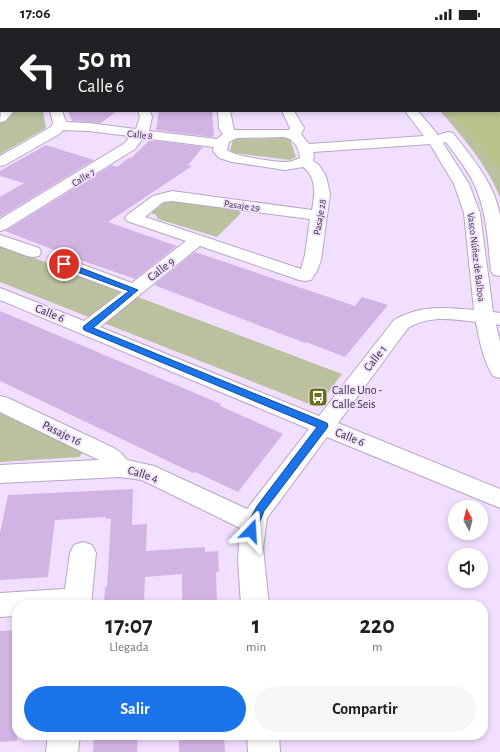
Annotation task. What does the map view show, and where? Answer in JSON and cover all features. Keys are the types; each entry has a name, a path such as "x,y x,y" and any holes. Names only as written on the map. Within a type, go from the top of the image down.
{"street":[{"path":"147,28 167,28"},
{"path":"0,162 50,134 59,126 60,120 56,112"},
{"path":"140,134 146,122 144,112"},
{"path":"224,112 226,140 221,153 232,158 285,166 295,165 304,155 449,139"},
{"path":"289,112 297,128 294,135 300,139 304,155"},
{"name":"Vasco Núñez de Balboa","path":"411,112 460,178 469,200 492,318 491,345 500,371"},
{"name":"Vasco Núñez de Balboa","path":"428,112 470,166 483,187 490,211 500,270"},
{"name":"Calle 8","path":"59,126 88,127 140,134 226,140 278,133 294,135"},
{"name":"Calle 7","path":"0,226 122,152 140,134"},
{"name":"Pasaje 28","path":"198,240 305,276 311,266 318,215 322,207 320,181 316,170 304,155"},
{"name":"Pasaje 29","path":"198,240 133,218 169,191 178,196 318,215"},
{"path":"0,240 33,252"},
{"name":"Calle 9","path":"87,328 198,240"},
{"path":"64,264 134,290"},
{"name":"Calle 6","path":"0,292 500,498"},
{"name":"Calle 1","path":"255,600 251,540 253,523 260,508 406,320 418,315 431,313 492,318"},
{"name":"Pasaje 16","path":"0,403 106,454 112,458 120,468"},
{"name":"Calle 4","path":"0,474 120,468 146,472 253,523"},
{"path":"78,600 83,553"},
{"path":"0,605 12,605"},
{"path":"62,752 63,740"},
{"path":"263,740 264,752"}],"shaded area":[{"path":"11,112 43,112 46,128 0,154 0,122"},
{"path":"441,112 500,112 500,197 495,185 466,141"},
{"path":"446,112 500,112 500,169 488,158 468,130"},
{"path":"290,139 296,157 290,160 235,153 230,151 233,140"},
{"path":"177,199 245,209 217,237 158,219 156,215 151,213 166,201"},
{"path":"0,245 342,374 317,407 0,282"},
{"path":"0,412 83,452 79,457 0,462"}],"building":[{"path":"68,112 116,112 101,123 72,121"},
{"path":"159,112 212,112 214,135 212,137 156,130"},
{"path":"150,140 203,147 188,165 192,166 108,222 177,246 135,279 5,231 112,165 117,167 130,157 131,158"},
{"path":"46,145 94,160 0,217 0,197 24,183 0,176 0,171"},
{"path":"195,252 355,306 362,297 388,305 345,357 154,285"},
{"path":"0,311 221,404 220,406 283,434 238,492 195,472 193,473 0,381"},
{"path":"133,489 132,525 147,524 146,551 205,547 205,552 218,551 219,572 216,572 217,600 182,600 182,574 145,577 144,600 104,600 105,587 107,587 111,519 106,519 106,517 55,520 48,577 0,580 0,533 8,495"},
{"path":"12,630 12,740 17,741 0,742 0,631"},
{"path":"94,740 138,740 137,752 93,752"},
{"path":"179,740 224,740 225,752 179,752"}],"place":[{"name":"Calle Uno - Calle Seis","path":"318,397"}],"route":[{"path":"64,264 134,290 87,328 323,426 260,508 251,531"}]}
